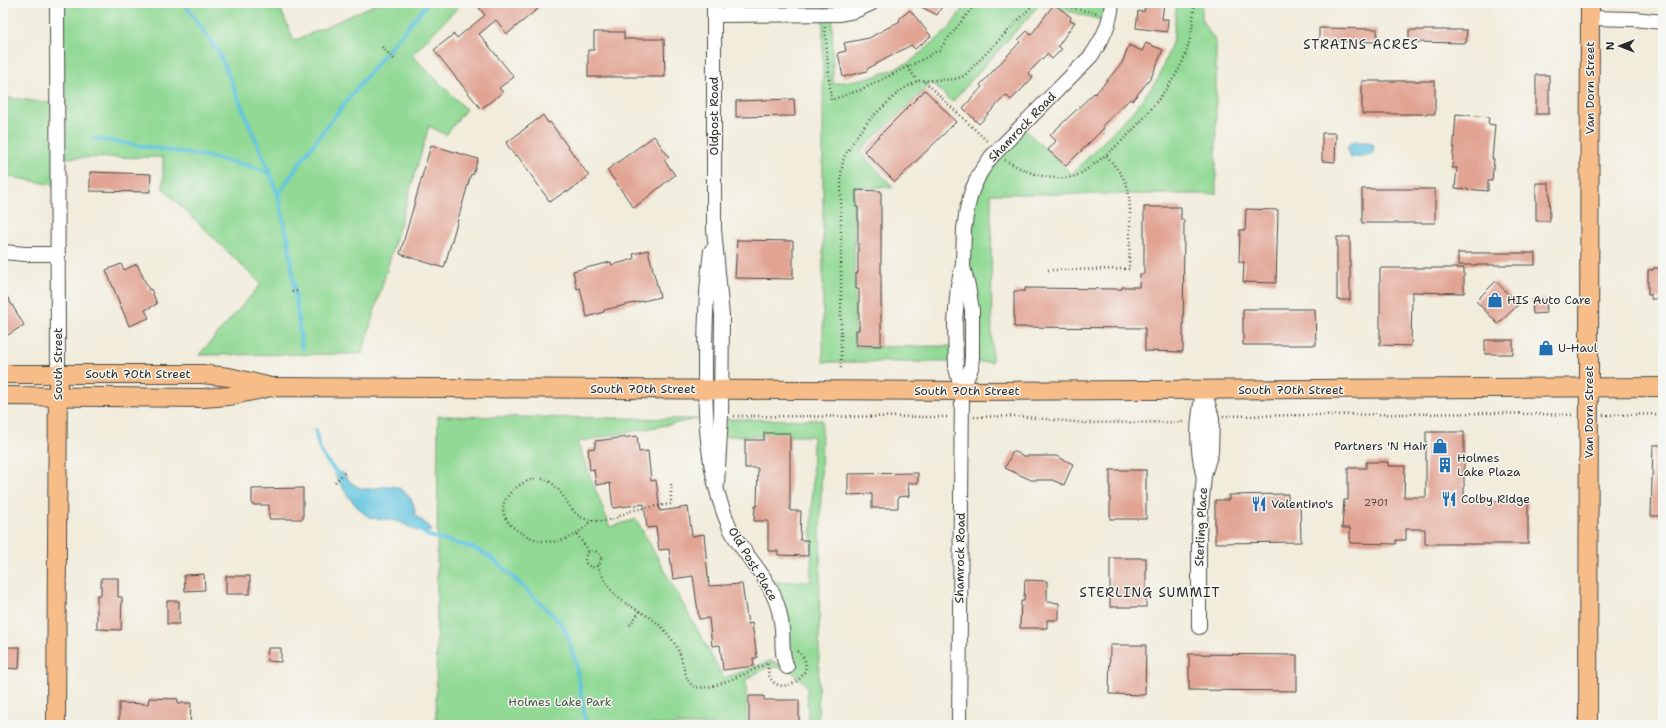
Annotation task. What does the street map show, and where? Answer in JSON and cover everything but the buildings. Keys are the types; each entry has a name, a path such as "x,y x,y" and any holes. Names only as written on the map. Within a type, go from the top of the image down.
{"main road":[{"name":"Van Dorn Street","path":"1588,725 1590,10"},
{"name":"South Street","path":"56,725 58,373"},
{"name":"South 70th Street","path":"3,374 202,374 229,377 271,387"},
{"name":"South 70th Street","path":"3,396 58,395 203,398 229,396 271,387 962,391 1663,387"}],"street":[{"name":"South Street","path":"57,3 58,373"},
{"path":"714,9 828,15 855,11 872,3"},
{"name":"Oldpost Road","path":"714,9 714,229 705,312 714,390"},
{"name":"Shamrock Road","path":"959,725 962,391 971,368 972,357 972,310 963,265 967,209 972,190 980,173 996,151 1091,56 1100,44 1107,30 1112,9"},
{"path":"1590,10 1634,19 1663,22"},
{"path":"3,252 58,254"},
{"name":"Old Post Place","path":"714,390 708,443 710,460 716,484 724,513 738,543 773,592 779,609 782,627 783,655 787,667"},
{"name":"Sterling Place","path":"1198,627 1198,546 1204,475 1211,452 1212,418 1204,390"}],"path":[{"path":"828,15 825,24 831,100 858,91 939,50 976,3"},
{"path":"841,368 841,173 844,157 858,134 871,118 900,91 917,81 955,79 964,76 1035,3"},
{"path":"1044,3 1112,9"},
{"path":"925,81 1008,162 1031,172 1063,178 1073,177 1081,174 1122,142 1148,114 1168,86 1181,66 1192,30 1194,3"},
{"path":"382,47 394,59"},
{"path":"908,67 917,81"},
{"path":"1048,270 1129,269 1130,206 1128,190 1120,174 1106,155"},
{"path":"292,292 298,291"},
{"path":"335,482 345,472"},
{"path":"592,520 577,534 566,539 551,542 531,538 509,524 502,510 503,504 509,495 518,486 535,479 542,479 551,484 561,493 576,514 582,518 592,520 611,520 630,511 671,504 671,480"},
{"path":"577,534 589,552"},
{"path":"589,552 596,551 599,554 600,561 597,565"},
{"path":"589,552 585,559 587,564 592,566 597,565"},
{"path":"597,565 610,589 623,602 640,611 664,630 673,641 680,653 686,676 695,687 703,688 718,684 768,663 770,676 774,682 780,685 788,686 795,684 800,680 804,673 805,664 802,657 791,646"},
{"path":"630,625 640,611"}],"green space":[{"path":"57,3 278,3 294,41 374,5 375,3 462,3 412,55 466,109 446,135 429,126 362,354 199,355 261,284 163,189 163,157 58,158 58,186 3,175 3,97 57,104"},
{"path":"823,3 832,3 833,84 877,76 910,62 949,29 966,3 1075,3 1112,5 1109,22 1040,4 952,102 932,83 860,151 893,187 854,188 855,347 955,346 955,362 823,362"},
{"path":"1177,3 1202,3 1202,21 1216,42 1216,194 991,194 992,362 972,362 964,229 972,190 1021,126 1072,174 1133,111 1158,79 1173,40"},
{"name":"Holmes Lake Park","path":"438,416 698,419 577,442 610,527 636,519 724,678 770,661 787,667 766,668 746,679 747,725 436,725"},
{"path":"721,419 822,420 818,725 808,725 807,686 787,667 766,582 811,581 813,436 720,436"}],"water":[{"path":"1356,141 1372,143 1374,147 1372,154 1351,158 1348,153 1348,148 1350,143"},
{"path":"342,472 355,486 365,489 384,486 397,487 410,498 415,515 431,528 431,531 422,532 397,521 375,519 367,516 351,499 337,479 335,474"}],"waterway":[{"path":"184,3 219,53 278,195 289,245 302,348"},
{"path":"278,195 331,121 428,3"},
{"path":"93,138 204,156 254,167 270,173"},
{"path":"316,430 318,445 323,456 340,476"},
{"path":"418,529 429,536 474,548 489,556 554,616 565,629 576,663 586,725"}],"place":[{"name":"HIS Auto Care","path":"1495,300"},
{"name":"U-Haul","path":"1546,348"},
{"name":"Partners 'N Hair","path":"1440,446"},
{"name":"Holmes Lake Plaza","path":"1445,465"},
{"name":"Colby Ridge","path":"1449,499"},
{"name":"Valentino's","path":"1259,504"}],"district":[{"name":"STRAINS ACRES","path":"1361,44"},
{"name":"STERLING SUMMIT","path":"1150,592"}]}
